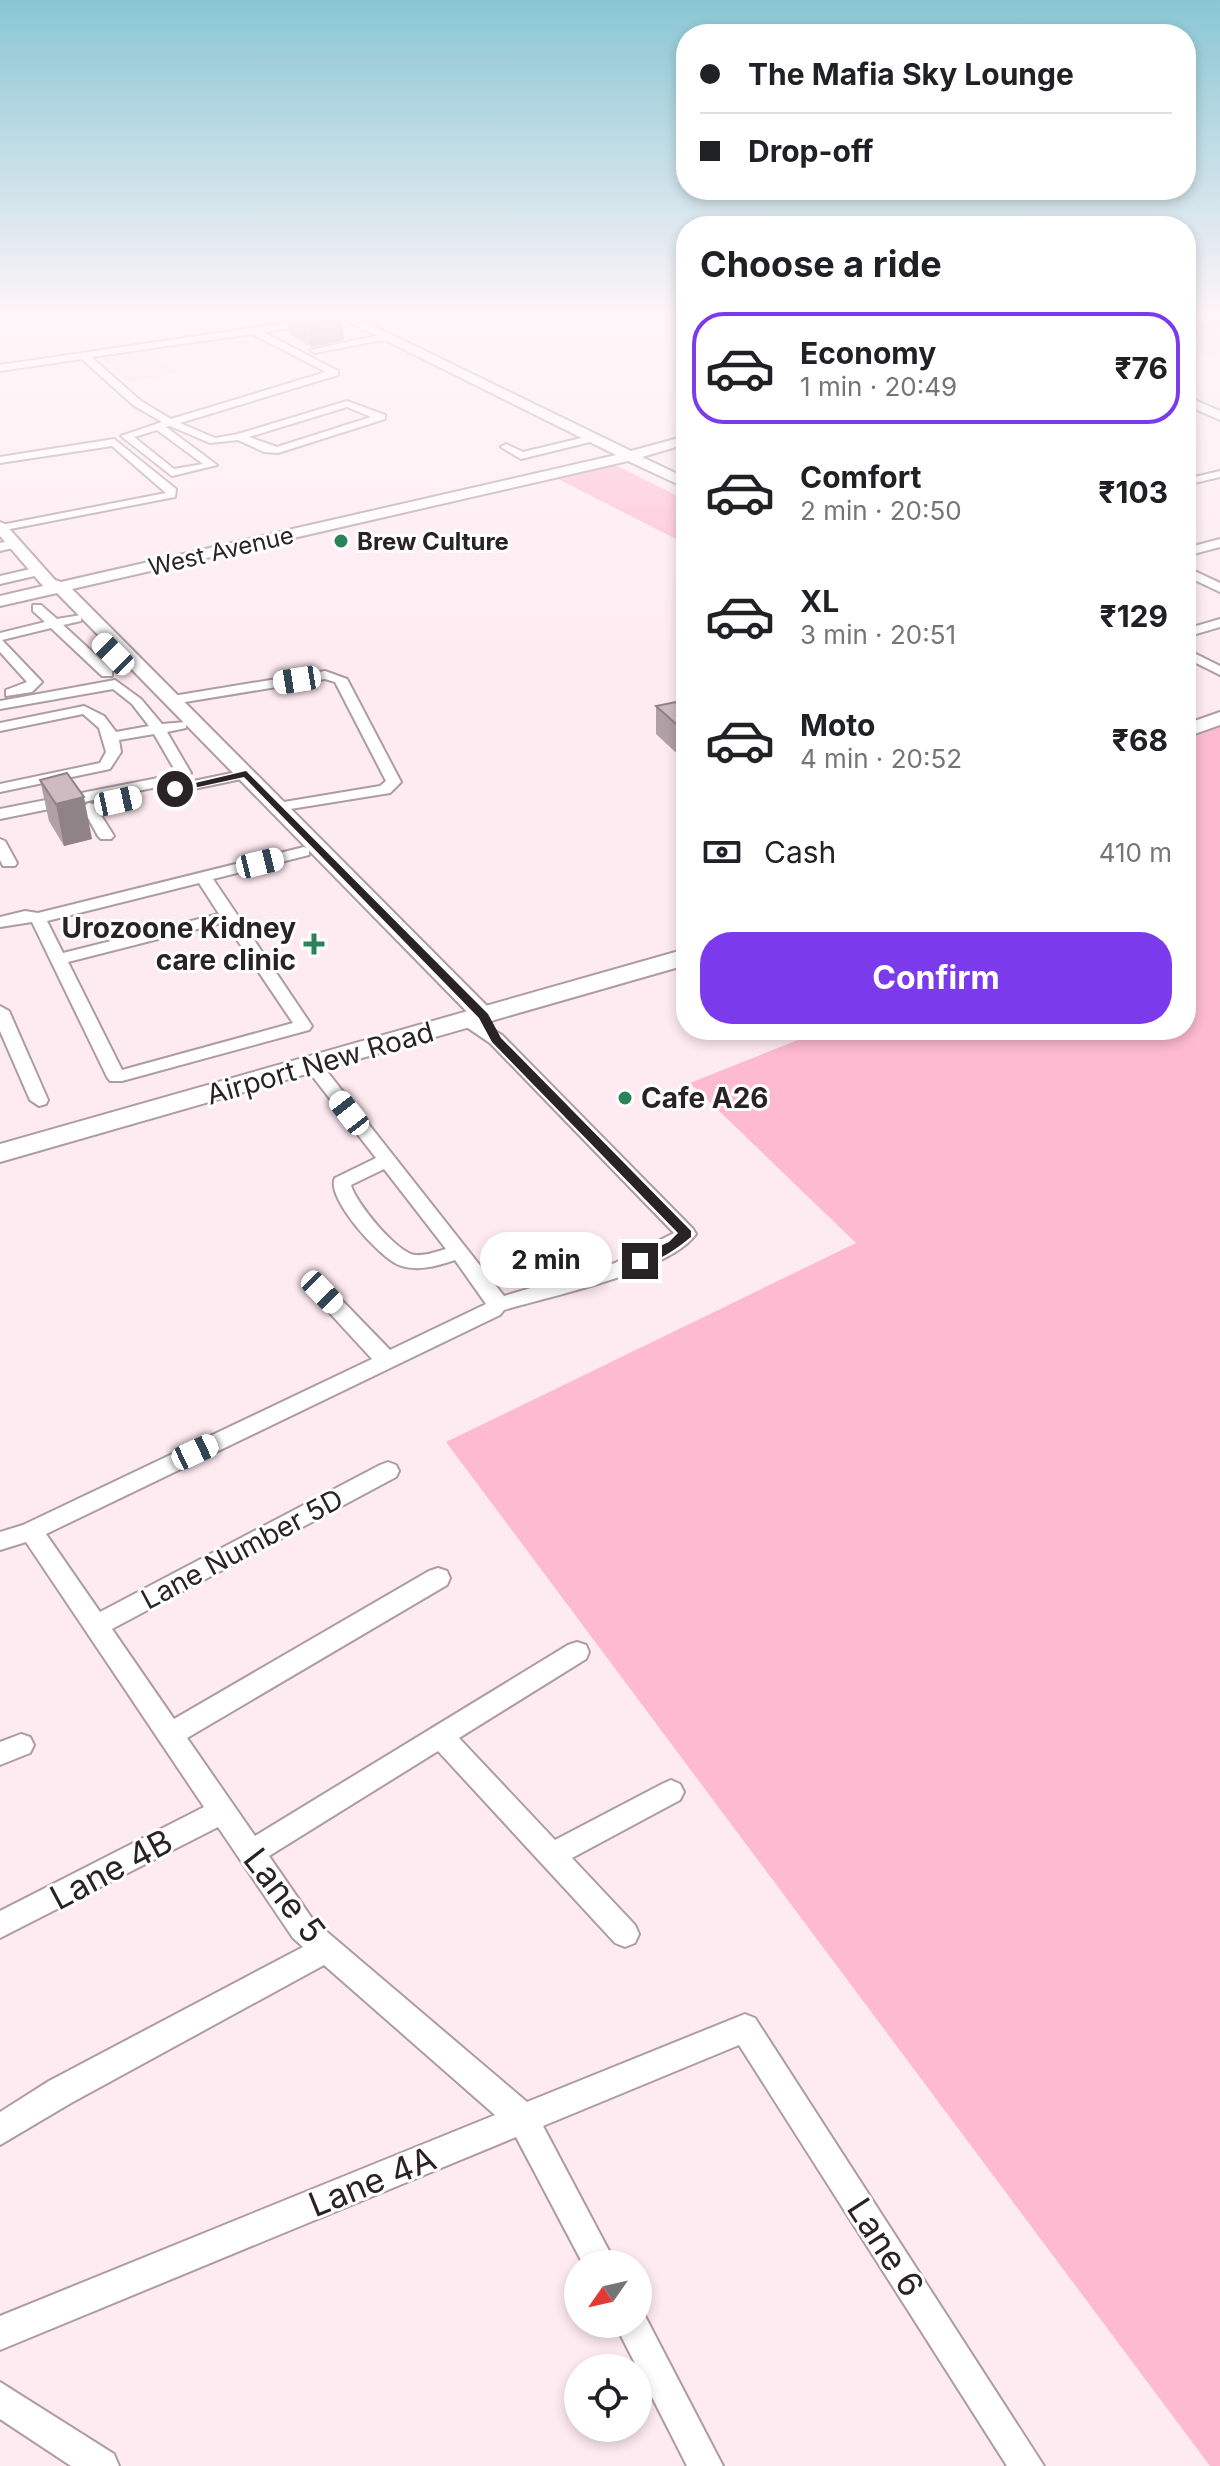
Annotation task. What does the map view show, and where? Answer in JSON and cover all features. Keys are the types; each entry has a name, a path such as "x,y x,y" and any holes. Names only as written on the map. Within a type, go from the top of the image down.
{"main road":[{"path":"1196,712 1220,704"},
{"path":"1196,727 1220,718"},
{"name":"Airport New Road","path":"0,1135 475,1018 676,947"},
{"name":"Airport New Road","path":"0,1153 676,960"}],"street":[{"path":"150,428 126,436 172,473 212,465 168,428"},
{"path":"175,428 214,441 268,428"},
{"path":"239,437 268,450 278,450 346,428"},
{"path":"573,428 676,479"},
{"path":"506,447 521,456 594,438"},
{"path":"0,460 114,442 172,491 171,495 1,528 6,545 50,583 142,676 181,725 278,807 331,871 686,1234 673,1245 640,1261 497,1305 493,1310 31,1531 0,1541"},
{"name":"West Avenue","path":"0,601 50,583 630,456 676,443"},
{"path":"1196,480 1220,474"},
{"path":"1196,549 1220,543"},
{"path":"1196,576 1220,588"},
{"path":"0,580 50,583 77,618 173,700 304,852 331,871"},
{"path":"37,608 107,673"},
{"path":"0,637 77,618"},
{"path":"1196,630 1220,623"},
{"path":"0,644 6,657 35,682 27,689 0,695"},
{"path":"1196,658 1220,671"},
{"path":"173,700 325,675 340,679 394,782 385,790 278,807"},
{"path":"0,705 115,684 129,692 184,773 179,777 0,814"},
{"path":"0,727 84,710 93,712 111,737 115,751 113,761 105,766 0,788"},
{"path":"111,737 181,725"},
{"path":"0,824 239,775"},
{"path":"89,807 106,836"},
{"path":"0,844 9,863"},
{"path":"0,922 25,916 38,918 304,852"},
{"path":"38,918 116,1077 303,1026 203,877"},
{"path":"59,959 229,916"},
{"path":"0,1011 39,1100"},
{"path":"312,1064 496,1299 497,1305"},
{"path":"386,1161 348,1178 341,1187 388,1251 407,1263 419,1263 459,1252"},
{"path":"322,1292 387,1361"},
{"name":"Lane Number 5D","path":"96,1626 388,1471"},
{"name":"Lane 5","path":"31,1531 303,1929 523,2119 593,2250"},
{"path":"170,1735 438,1578"},
{"path":"251,1853 577,1652"},
{"path":"441,1736 625,1934"},
{"path":"552,1855 671,1792"},
{"name":"Lane 4B","path":"0,1925 222,1811"},
{"path":"0,2130 60,2092 326,1949"},
{"name":"Lane 4A","path":"0,2333 745,2028"},
{"name":"Lane 6","path":"745,2028 1027,2466"},
{"path":"638,2338 706,2466"},
{"path":"0,2399 102,2466"}],"shaded area":[{"path":"613,464 676,495 676,539 558,479"},
{"path":"1220,721 1220,2466 1210,2466 446,1442 856,1243 690,1083 798,1040 1196,1040 1196,732"}],"building":[{"path":"676,702 676,724 656,706"},
{"path":"67,773 84,797 56,804 40,780"}],"place":[{"name":"Brew Culture","path":"341,541"},
{"name":"Urozoone Kidney care clinic","path":"314,944"},
{"name":"Cafe A26","path":"625,1098"}],"route":[{"path":"175,789 246,774 250,778 484,1016 496,1039 686,1234 673,1245 640,1261"}]}
